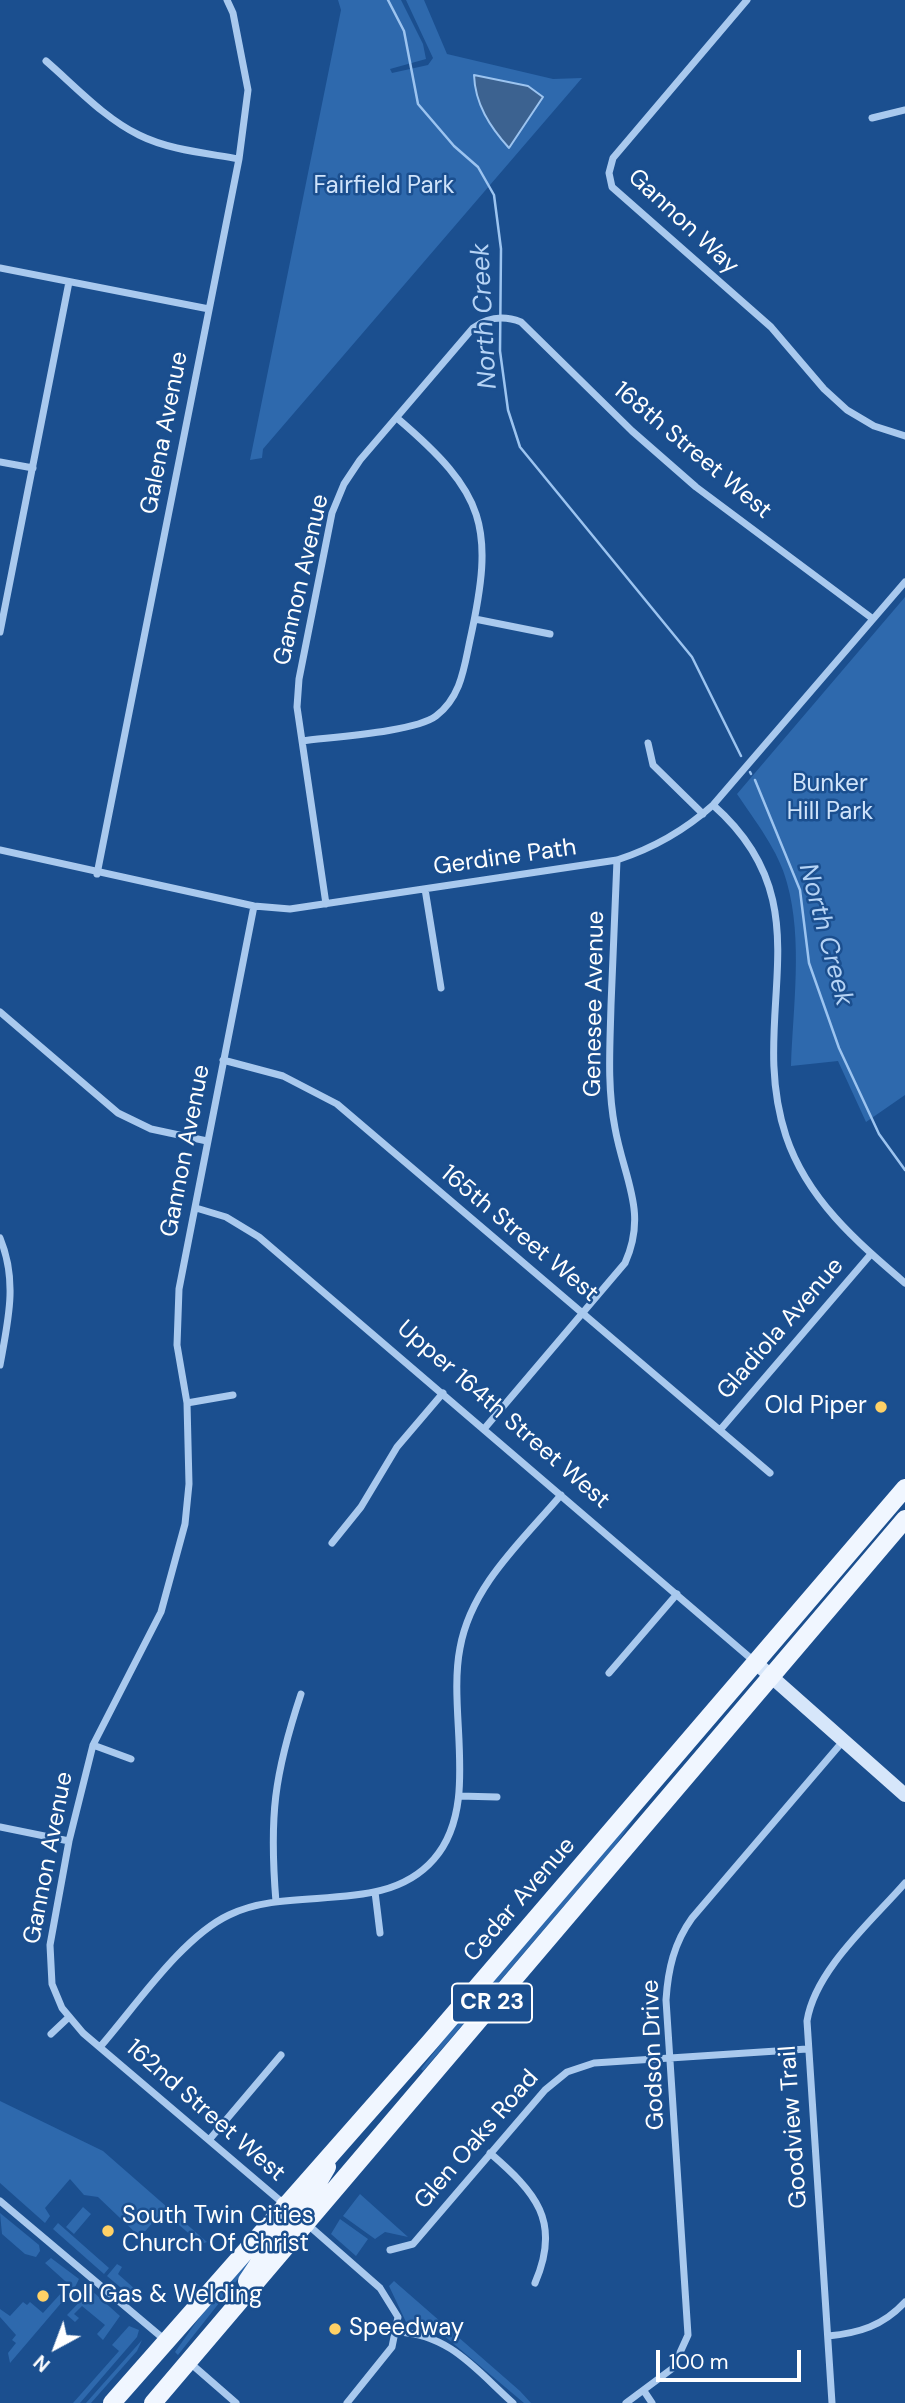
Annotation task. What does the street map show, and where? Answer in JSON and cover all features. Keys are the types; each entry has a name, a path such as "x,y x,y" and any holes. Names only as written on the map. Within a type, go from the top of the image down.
{"main road":[{"name":"Cedar Avenue","path":"153,2403 306,2224 763,1669 905,1488"},
{"name":"Cedar Avenue","path":"112,2403 165,2340 763,1669 905,1519"},
{"path":"306,2224 302,2215 304,2205 338,2146"},
{"path":"240,2301 249,2274 286,2221 285,2205"}],"street":[{"name":"Galena Avenue","path":"97,874 239,159 248,90 233,13 227,0"},
{"name":"Gannon Way","path":"747,0 614,158 609,173 612,187 771,327 824,389 848,410 874,426 905,436"},
{"path":"46,61 115,120 138,135 165,145 239,159"},
{"path":"872,118 905,110"},
{"path":"0,268 208,310"},
{"path":"0,632 69,282"},
{"name":"168th Street West","path":"489,319 513,319 528,328 632,430 696,487 873,620"},
{"name":"Gannon Avenue","path":"326,904 298,707 299,679 332,513 351,473 473,328 489,319"},
{"path":"302,741 422,724 436,716 456,694 462,680 475,619 483,561 479,522 471,501 443,458 397,418"},
{"path":"0,462 33,468"},
{"name":"Gerdine Path","path":"0,850 97,874 254,906 290,909 617,860 665,841 713,805 905,582"},
{"path":"475,619 550,634"},
{"path":"648,743 653,765 703,814"},
{"path":"713,805 736,825 752,846 774,895 778,931 772,1067 786,1136 800,1169 821,1202 844,1230 905,1283"},
{"name":"Genesee Avenue","path":"484,1429 625,1263 636,1227 635,1203 615,1129 608,1077 617,860"},
{"path":"425,889 441,988"},
{"name":"Gannon Avenue","path":"100,2047 69,2017 52,1984 49,1958 69,1841 93,1745 161,1612 171,1584 185,1524 190,1484 187,1404 177,1345 177,1315 207,1141 254,906"},
{"path":"0,1012 118,1113 151,1129 207,1141"},
{"name":"165th Street West","path":"223,1060 283,1076 337,1104 770,1473"},
{"name":"Upper 164th Street West","path":"196,1208 226,1217 259,1237 763,1669"},
{"path":"0,1238 9,1269 12,1304 0,1365"},
{"name":"Gladiola Avenue","path":"720,1430 871,1254"},
{"path":"332,1543 361,1507 397,1447 443,1393"},
{"path":"187,1404 233,1395"},
{"path":"100,2047 202,1931 230,1914 276,1902 391,1889 415,1877 436,1858 452,1831 459,1796 456,1674 467,1623 491,1577 561,1495"},
{"path":"609,1672 677,1594"},
{"path":"763,1669 905,1795"},
{"path":"276,1902 272,1848 273,1797 283,1747 301,1694"},
{"name":"Godson Drive","path":"626,2403 673,2368 686,2343 689,2324 668,1978 682,1933 844,1740"},
{"name":"Gannon Avenue","path":"93,1745 131,1759"},
{"path":"459,1796 497,1797"},
{"path":"0,1828 69,1841"},
{"name":"Goodview Trail","path":"832,2403 807,2049 810,2006 819,1984 905,1882"},
{"path":"375,1892 380,1933"},
{"path":"51,2034 69,2017"},
{"name":"162nd Street West","path":"100,2047 285,2205"},
{"name":"Glen Oaks Road","path":"390,2250 413,2244 545,2090 567,2072 594,2063 807,2049"},
{"path":"209,2140 281,2055"},
{"path":"490,2153 531,2190 542,2217 545,2257 535,2283"},
{"path":"0,2202 165,2340"},
{"path":"306,2224 388,2298 398,2317 397,2332 384,2361 347,2403"},
{"path":"828,2336 865,2330 893,2314 905,2302"},
{"path":"397,2332 433,2337 446,2344 513,2403"},
{"path":"188,2362 236,2403"},
{"path":"644,2391 652,2403"}],"green space":[{"name":"Fairfield Park","path":"338,0 401,0 423,44 426,59 390,69 392,73 428,65 433,58 406,0 424,0 447,54 553,79 582,78 263,449 262,458 250,460 341,10","holes":["475,88 523,125 509,148 486,119"]},
{"name":"Bunker Hill Park","path":"905,597 905,1095 866,1122 838,1061 791,1066 796,974 792,905 778,859 737,794"},
{"path":"644,1804 615,1846 423,2071 421,2069 463,2015"},
{"path":"0,2101 103,2151 207,2242 201,2244 163,2211 140,2237 98,2197 84,2195 70,2179 45,2208 50,2216 45,2223 0,2183"},
{"path":"360,2194 408,2237 385,2232 375,2239 343,2216"},
{"path":"83,2207 91,2214 74,2234 66,2227"},
{"path":"0,2213 39,2245 40,2251 36,2257 25,2254 2,2234"},
{"path":"340,2219 368,2239 356,2256 331,2234"},
{"path":"58,2223 109,2268 104,2274 53,2229"},
{"path":"255,2252 257,2255 178,2355 175,2352 209,2304"},
{"path":"51,2258 79,2279 74,2289 45,2263"},
{"path":"117,2264 122,2267 118,2274 136,2290 133,2298 107,2276"},
{"path":"394,2281 531,2403 524,2403 442,2334 406,2322 389,2286"},
{"path":"91,2290 120,2316 103,2340 97,2334 105,2325 82,2306 74,2314 79,2318 75,2322 67,2315"},
{"path":"63,2291 68,2295 10,2363 8,2353 16,2343 12,2340 16,2335 0,2317 0,2309 10,2316 23,2302 27,2305 30,2302 43,2313"},
{"path":"129,2326 139,2330 137,2337 80,2403 73,2403 119,2351 112,2345"},
{"path":"142,2340 137,2351 91,2403 86,2403"}],"shaded area":[{"path":"474,75 528,86 543,97 509,148 485,114 477,96"}],"waterway":[{"name":"North Creek","path":"388,0 404,31 418,104 454,146 478,167 494,195 501,249 500,351 508,410 520,447 692,657 741,756"},
{"name":"North Creek","path":"755,780 800,890 809,963 839,1048 879,1134 905,1170"}],"place":[{"name":"Old Piper","path":"881,1407"},
{"name":"South Twin Cities Church Of Christ","path":"108,2231"},
{"name":"Toll Gas & Welding","path":"43,2296"},
{"name":"Speedway","path":"335,2329"}]}
